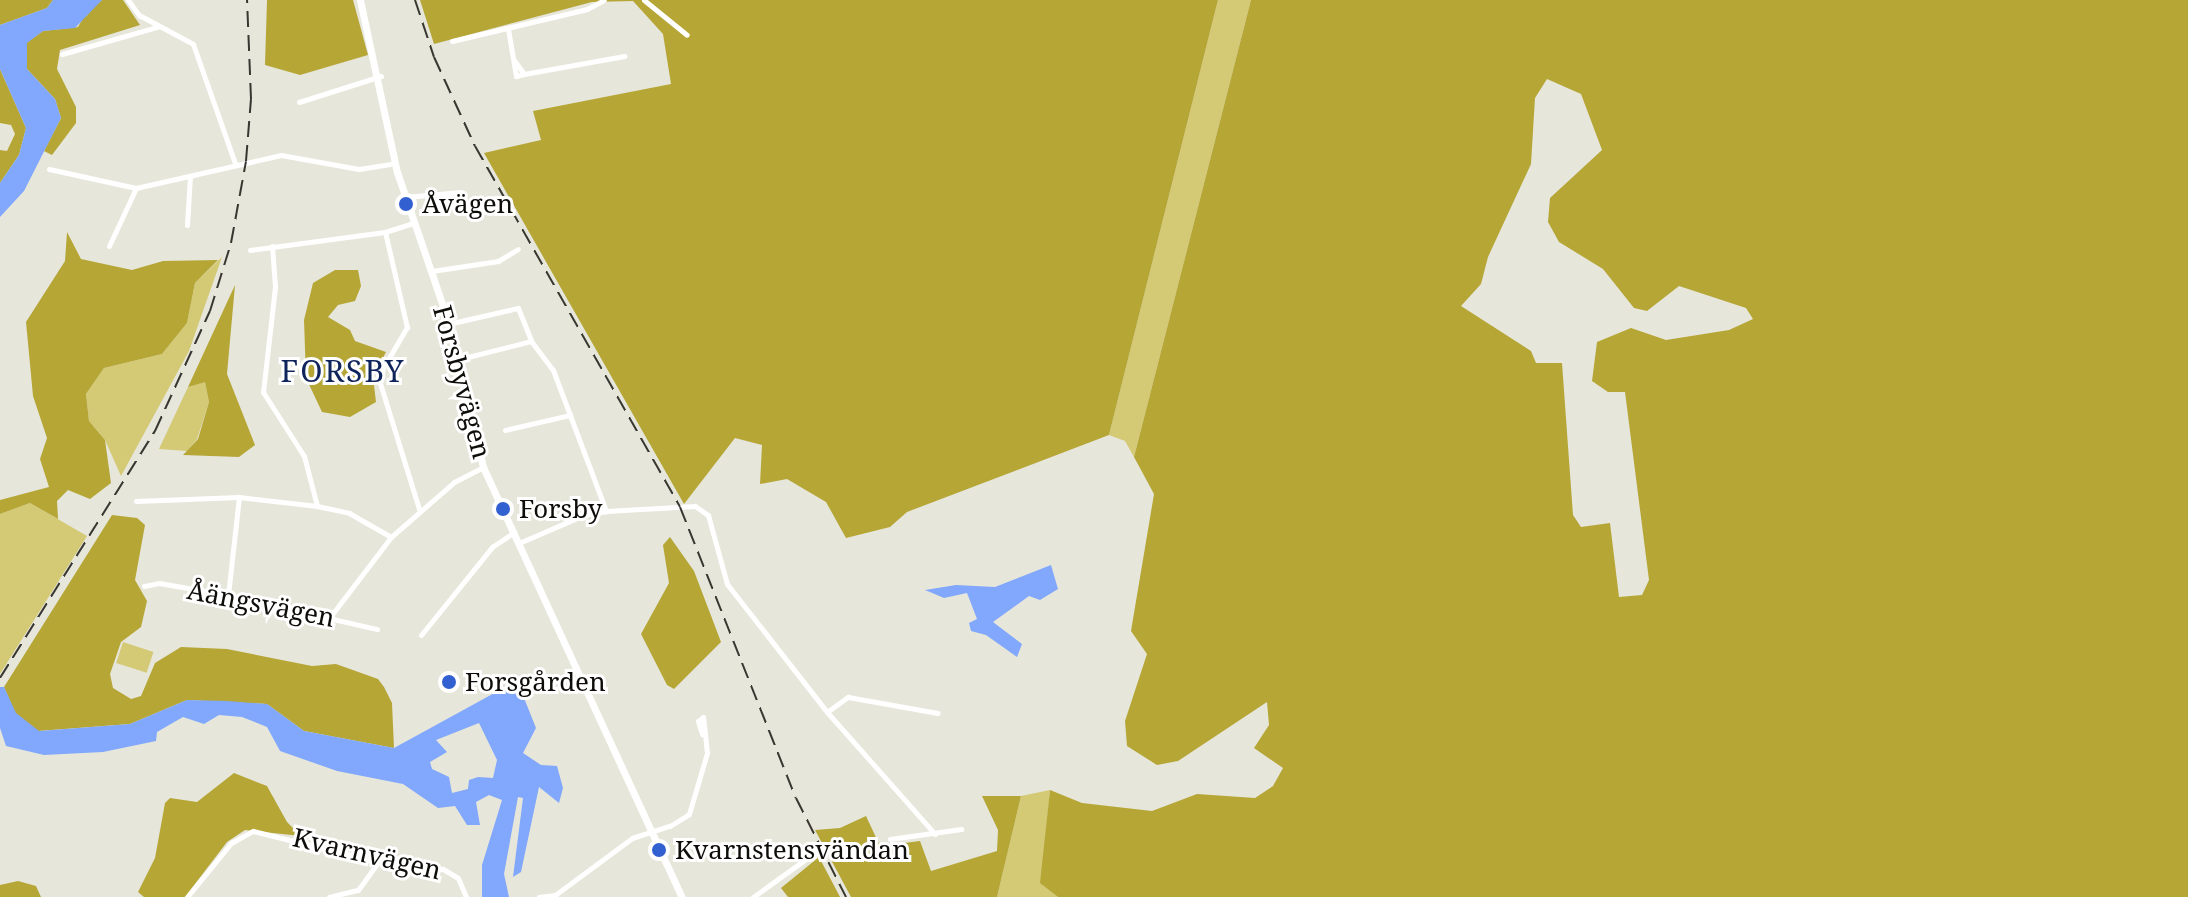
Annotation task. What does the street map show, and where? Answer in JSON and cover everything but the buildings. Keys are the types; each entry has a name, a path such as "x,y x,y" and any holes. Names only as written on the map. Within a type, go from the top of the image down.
{"street":[{"path":"128,0 139,15 193,44 235,163"},
{"name":"Forsbyvägen","path":"360,0 381,76 395,163 448,324 483,467 682,897"},
{"path":"452,41 508,29 604,0"},
{"path":"644,0 687,35"},
{"path":"62,54 158,26"},
{"path":"508,29 516,76 624,56"},
{"path":"299,102 381,76"},
{"path":"49,169 136,188 235,163 281,155 359,169 395,163"},
{"path":"187,225 190,176"},
{"path":"109,246 136,188"},
{"path":"404,197 461,192"},
{"path":"250,250 385,232 413,223"},
{"path":"385,232 407,327 383,368 380,383 419,509"},
{"path":"272,246 275,287 263,392 304,456 317,506"},
{"path":"432,271 498,261 518,249"},
{"path":"448,324 518,308 531,341 553,370 606,511"},
{"path":"456,360 531,341"},
{"path":"505,430 570,415"},
{"path":"330,617 391,537 419,509 483,467"},
{"path":"136,501 239,497 317,506 349,513 391,537"},
{"path":"228,595 239,497"},
{"path":"519,543 584,515 606,511 695,506 708,515 727,584 827,712 935,834"},
{"path":"421,635 492,547 514,532"},
{"name":"Åängsvägen","path":"144,586 159,583 228,595 377,629"},
{"path":"827,712 848,697 938,713"},
{"path":"539,897 555,895 632,838 652,834 691,809 707,753 702,734"},
{"path":"890,839 961,829"},
{"name":"Kvarnvägen","path":"187,897 231,843 253,831 281,833 378,862 443,869 458,878 466,897"},
{"path":"753,897 810,856"},
{"path":"329,897 358,890 378,862"}],"shaded area":[{"path":"0,0 53,0 47,8 0,25"},
{"path":"102,0 123,0 140,25 60,50 57,69 76,107 76,123 52,155 44,151 61,118 55,99 27,69 26,43 43,31 78,27 87,11"},
{"path":"267,0 353,0 368,55 300,75 265,65"},
{"path":"420,0 1218,0 1109,435 907,512 890,527 846,538 826,502 787,479 760,484 762,445 735,438 684,504 484,153 541,140 533,111 671,84 663,34 633,1 592,2 434,44"},
{"path":"1218,0 1251,0 1134,457 1125,441 1109,435"},
{"path":"1251,0 2188,0 2188,897 1058,897 1040,883 1050,790 1082,803 1152,811 1197,794 1255,798 1273,786 1283,768 1254,748 1269,725 1267,702 1178,761 1157,765 1127,746 1125,721 1147,654 1131,631 1154,494 1134,457","holes":["1547,79 1581,94 1602,150 1550,198 1548,222 1559,242 1603,269 1634,308 1647,311 1679,286 1746,308 1753,319 1729,330 1666,340 1631,328 1597,342 1592,381 1608,392 1625,392 1649,580 1642,595 1619,597 1610,523 1581,527 1573,515 1562,363 1536,363 1531,351 1461,306 1481,284 1488,257 1531,164 1535,98"]},
{"path":"0,69 26,128 19,155 0,183 0,150 7,151 15,134 11,125 0,123"},
{"path":"67,232 81,259 132,270 163,261 218,260 195,283 187,323 162,354 104,368 86,394 89,421 105,440 111,483 90,499 68,490 57,501 58,519 30,503 0,514 0,500 49,487 40,459 47,438 33,396 26,322 65,261"},
{"path":"222,257 189,351 121,476 105,440 89,421 86,394 104,368 162,354 187,323 195,283"},
{"path":"335,270 358,270 361,286 355,301 338,305 328,317 350,330 355,341 386,352 373,377 376,402 350,417 322,412 306,378 304,320 313,283"},
{"path":"235,285 227,374 255,445 239,457 183,455 198,439 209,402 205,382 188,387"},
{"path":"205,381 209,402 197,439 187,451 159,449 188,387"},
{"path":"30,503 87,536 0,674 0,514"},
{"path":"112,515 137,518 145,525 135,580 147,601 141,627 121,642 110,674 113,688 131,699 141,696 155,663 181,647 227,649 312,666 336,664 378,679 384,687 392,703 394,748 304,731 267,704 187,700 130,724 38,731 15,713 4,687"},
{"path":"670,537 694,571 721,642 674,689 667,685 641,634 669,583 663,545"},
{"path":"123,642 153,652 147,673 116,663"},
{"path":"234,773 267,786 287,822 301,836 245,830 227,842 185,897 144,897 138,892 155,858 165,803 170,798 197,802"},
{"path":"1050,790 1041,883 1058,897 997,897 1021,796"},
{"path":"982,796 1021,796 997,897 851,897 815,830 840,828 866,816 880,846 920,841 931,871 997,851 998,830"},
{"path":"819,857 840,897 788,897 781,888"},
{"path":"18,881 36,886 41,897 0,897 0,885"}],"water":[{"path":"53,0 102,0 75,28 43,31 27,43 27,69 55,99 61,118 24,191 0,217 0,183 19,155 26,128 0,69 0,25 47,8"},
{"path":"1051,565 1058,589 1040,600 1029,596 993,622 1022,644 1017,657 986,635 971,631 969,623 977,619 967,593 944,598 925,590 956,585 995,587"},
{"path":"509,685 520,688 536,728 523,753 541,765 557,766 563,788 559,803 539,787 521,872 513,877 523,798 518,797 504,874 509,897 482,897 482,865 502,800 489,795 476,802 480,825 467,825 455,806 438,808 403,784 337,771 280,751 267,727 242,717 219,715 204,724 183,717 157,732 156,741 103,752 44,755 6,746 0,728 0,687 4,687 16,713 39,731 130,724 187,700 227,701 267,704 304,731 394,748","holes":["479,723 497,760 493,778 469,780 468,789 452,793 449,777 432,769 430,762 447,752 436,740"]}],"railway":[{"path":"0,678 155,431 210,311 231,243 246,161 251,99 247,0"},
{"path":"415,0 434,57 475,146 680,507 796,798 846,897"}],"place":[{"name":"Åvägen","path":"406,204"},
{"name":"Forsby","path":"503,509"},
{"name":"Forsgården","path":"449,682"},
{"name":"Kvarnstensvändan","path":"659,850"}],"district":[{"name":"FORSBY","path":"343,371"}]}
